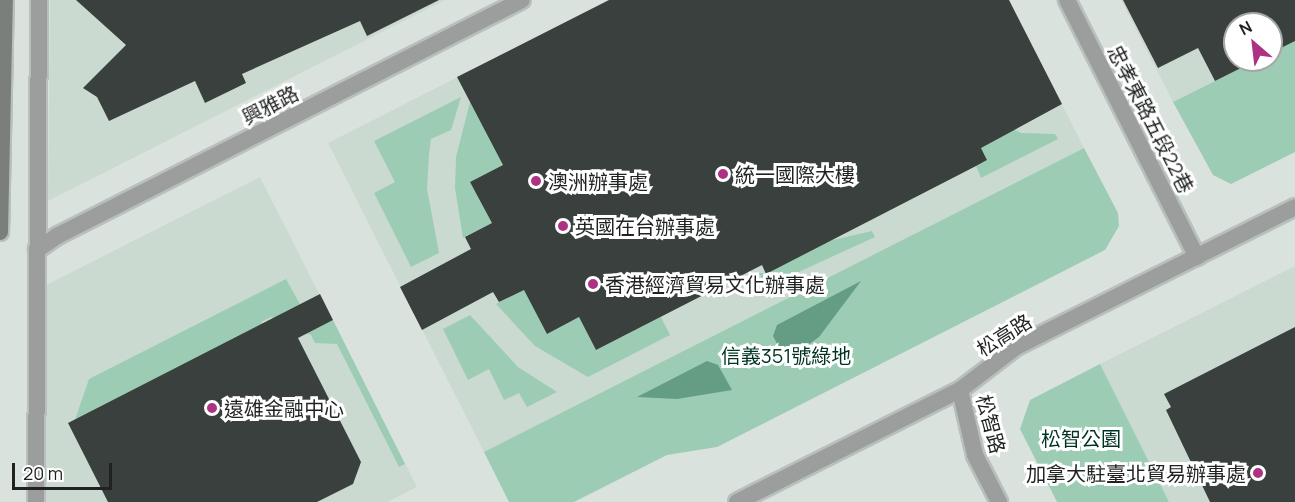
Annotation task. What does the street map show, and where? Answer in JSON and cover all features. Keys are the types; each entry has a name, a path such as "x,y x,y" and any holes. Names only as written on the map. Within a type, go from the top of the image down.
{"main road":[{"path":"0,232 5,0"}],"street":[{"path":"36,502 39,0"},
{"name":"興雅路","path":"37,250 57,236 522,0"},
{"name":"忠孝東路五段22巷","path":"1067,0 1197,257"},
{"name":"松高路","path":"737,502 960,390 1016,347 1295,207"},
{"name":"松智路","path":"960,390 975,455 999,502"}],"shaded area":[{"path":"50,0 445,0 48,201"},
{"name":"統一國際大樓","path":"609,0 1009,0 1084,148 484,452 328,143"},
{"path":"1121,0 1295,0 1283,12 1223,12 1223,72 1233,72 1173,102"},
{"path":"260,177 417,487 387,502 45,502 46,285"},
{"path":"1295,266 1295,502 1169,502 1100,364"},
{"path":"861,281 819,337 786,361 773,336 777,325"},
{"path":"707,361 718,365 732,390 677,399 637,397"}],"green space":[{"path":"1295,41 1295,152 1231,184 1213,175 1173,102 1233,72 1283,72 1283,47"},
{"path":"461,97 451,130 431,139 427,189 439,253 411,267 374,193 395,182 374,141"},
{"path":"471,98 503,165 470,182 474,189 479,187 496,221 463,238 455,188 456,157"},
{"path":"1003,124 1021,133 1055,134 1058,139 981,178 976,166 987,160 981,148"},
{"name":"信義351號綠地","path":"1084,148 1118,213 1119,226 1105,250 717,447 667,455 574,502 509,502 484,452"},
{"path":"872,231 875,237 766,287 759,273 766,273 829,241"},
{"path":"286,279 314,329 333,320 405,464 399,467 337,344 315,343 311,335 271,317 261,322 262,325 75,420 89,379"},
{"path":"530,286 547,334 579,317 596,350 661,317 670,335 588,377 535,346 496,304"},
{"path":"470,315 518,367 557,392 527,407 519,393 504,400 489,369 468,380 443,329"},
{"name":"松智公園","path":"1100,364 1169,502 1057,502 1020,429 1030,400"}],"building":[{"path":"76,0 439,0 367,36 360,21 242,74 246,83 205,103 195,81 109,121 97,97 83,88 126,45"},
{"name":"統一國際大樓","path":"609,0 1009,0 1062,104 981,148 987,160 976,166 766,274 762,265 596,350 579,317 547,334 524,290 499,302 493,292 422,330 400,287 471,249 465,237 492,223 470,182 503,165 457,77"},
{"path":"1123,0 1295,0 1295,41 1283,47 1283,12 1223,12 1223,72 1233,72 1215,81 1198,48 1158,68"},
{"name":"遠雄金融中心","path":"320,294 333,320 298,338 361,462 353,484 317,502 108,502 68,423"},
{"path":"1295,327 1295,502 1210,502 1166,410 1171,407 1164,394"}],"place":[{"name":"統一國際大樓","path":"723,174"},
{"name":"澳洲辦事處","path":"536,181"},
{"name":"英國在台辦事處","path":"563,226"},
{"name":"香港經濟貿易文化辦事處","path":"593,284"},
{"name":"遠雄金融中心","path":"212,408"},
{"name":"加拿大駐臺北貿易辦事處","path":"1258,473"}]}
